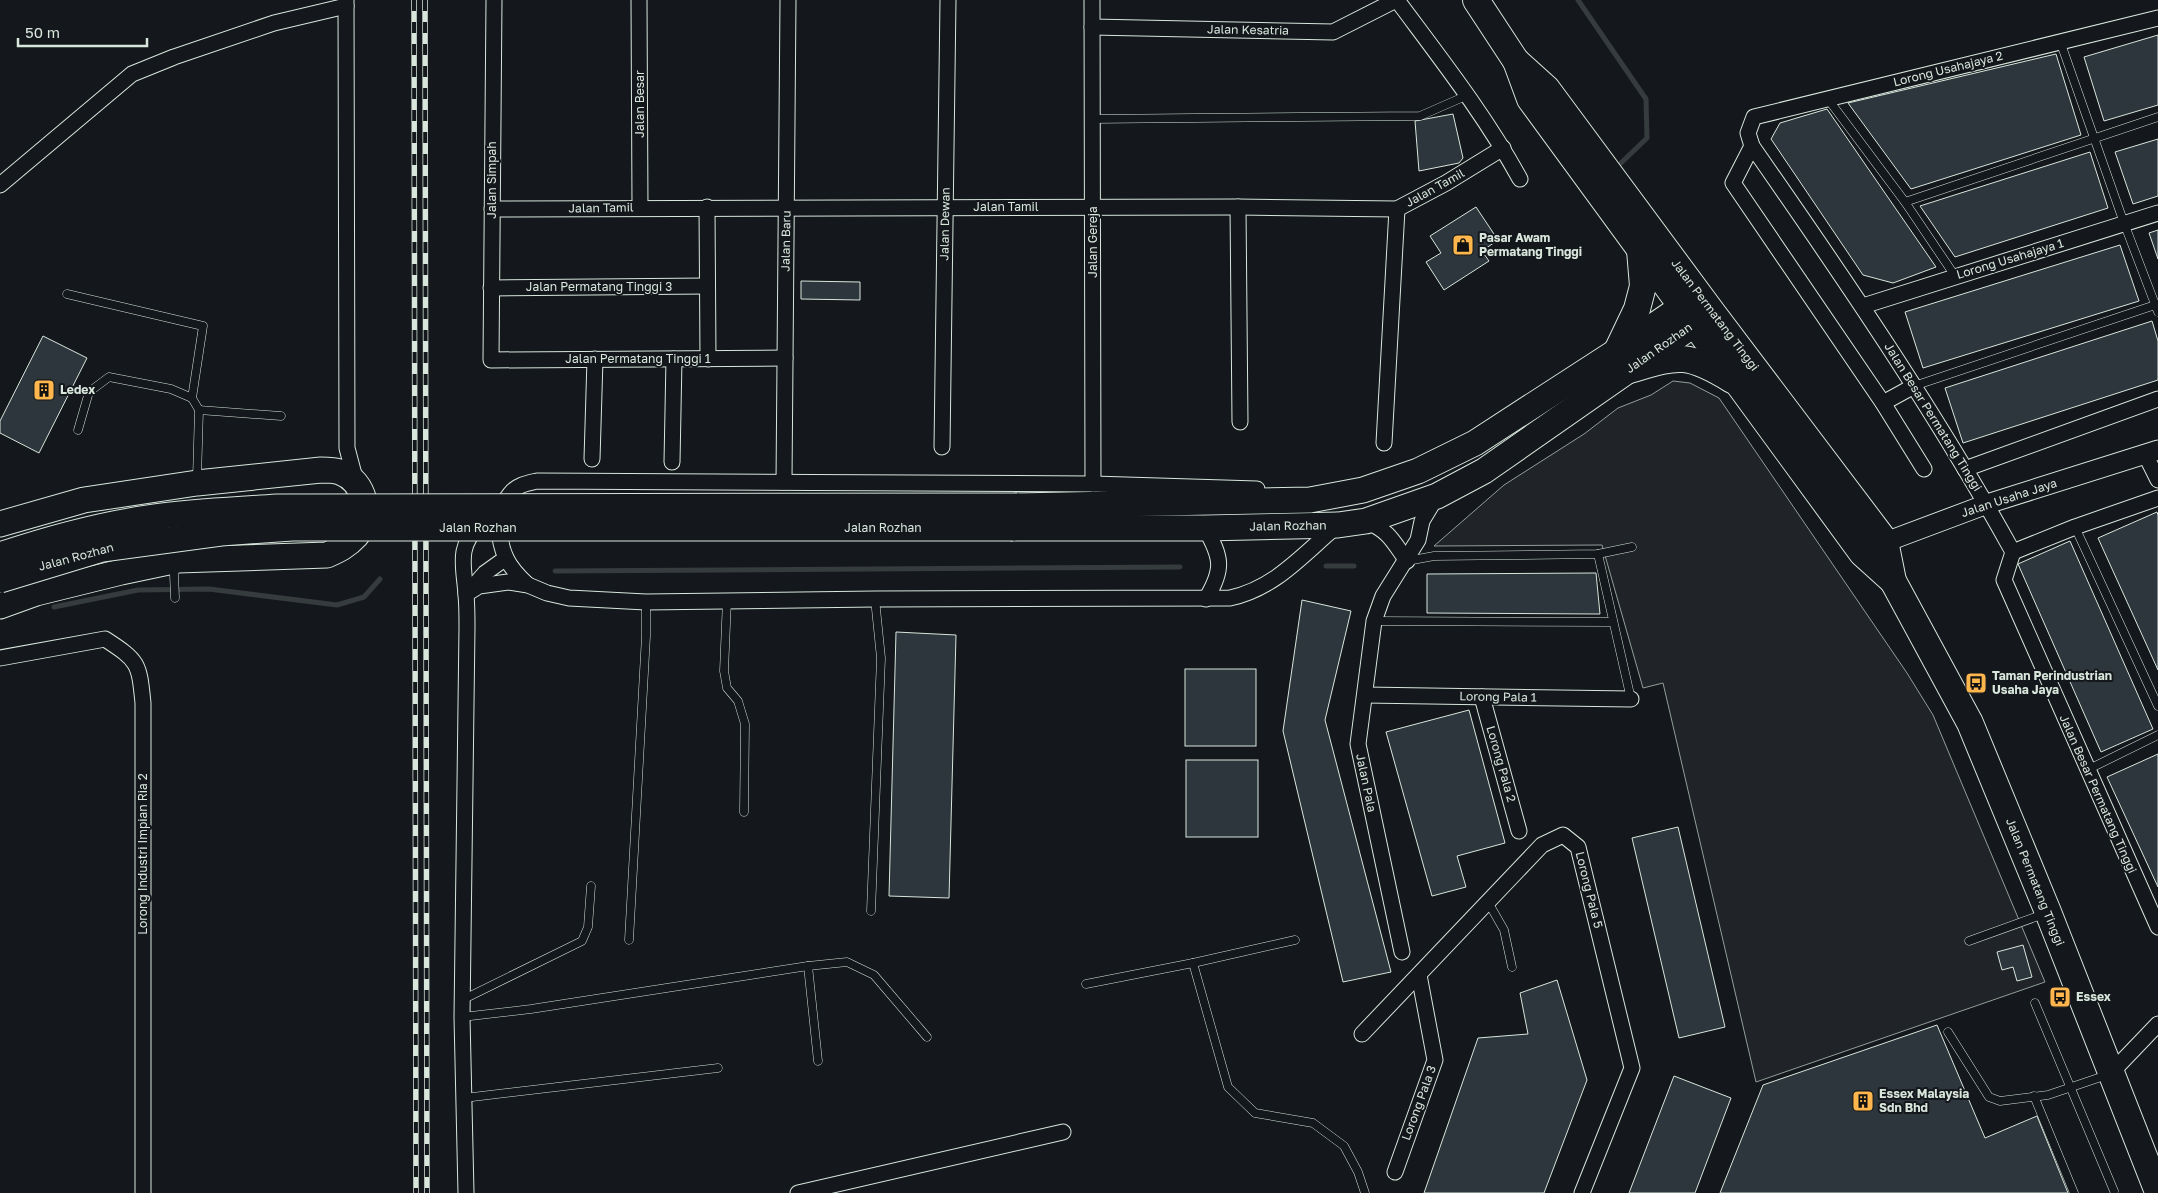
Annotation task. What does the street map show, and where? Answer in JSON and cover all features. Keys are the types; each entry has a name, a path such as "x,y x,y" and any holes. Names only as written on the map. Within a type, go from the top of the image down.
{"highway":[{"name":"Jalan Permatang Tinggi","path":"1476,0 1516,61 1530,98 1640,250 1697,309 1742,386 1874,547"},
{"name":"Jalan Permatang Tinggi","path":"1516,61 1547,89 1697,309 1874,547 1970,723 2048,912 2158,1192"},
{"path":"1640,250 1643,286 1621,361 1690,358 1709,366 1742,386"}],"main road":[{"name":"Jalan Rozhan","path":"0,555 51,538 99,526 147,518 277,507 1015,517 1205,528 1338,525 1366,521 1437,496 1484,471 1621,361 1697,309"},
{"name":"Jalan Rozhan","path":"0,580 102,549 221,533 292,528 1015,517 1310,500 1363,490 1418,472 1475,443 1621,361"},
{"path":"0,606 36,593 121,572 327,555 342,549 356,536 364,524 364,497 356,482 340,471 320,470 197,483 84,500 2,520"}],"street":[{"name":"Jalan Simpah","path":"491,360 494,0"},
{"name":"Jalan Besar","path":"639,0 640,207"},
{"name":"Jalan Baru","path":"784,482 788,0"},
{"name":"Jalan Dewan","path":"942,447 948,0"},
{"name":"Jalan Gereja","path":"1092,0 1093,484"},
{"name":"Jalan Kesatria","path":"1092,27 1334,32 1396,0"},
{"path":"1396,0 1468,95 1503,148 1520,178"},
{"path":"0,185 132,74 174,57 274,24 346,3 347,448 356,482"},
{"name":"Lorong Usahajaya 2","path":"1750,140 1754,117 2158,18"},
{"path":"1750,140 1733,183 1883,403 1924,469"},
{"name":"Jalan Besar Permatang Tinggi","path":"1750,140 1863,306 1987,504 2013,552 2004,580 2158,927"},
{"name":"Jalan Tamil","path":"492,209 1238,206 1397,209 1446,183 1503,148"},
{"path":"1238,206 1240,422"},
{"path":"707,207 708,359"},
{"path":"1384,443 1397,209"},
{"name":"Lorong Usahajaya 1","path":"1863,306 2158,212"},
{"name":"Jalan Permatang Tinggi 3","path":"492,288 707,286"},
{"name":"Jalan Permatang Tinggi 1","path":"491,360 785,358"},
{"path":"592,459 595,359"},
{"path":"672,462 674,359"},
{"path":"1883,403 1914,386"},
{"path":"1965,469 2158,399"},
{"path":"2152,452 2158,480"},
{"name":"Jalan Usaha Jaya","path":"1874,547 1987,504 2152,452"},
{"path":"528,585 514,572 506,558 500,540 502,509 510,493 523,484 538,481 1093,484 1250,489 1363,490"},
{"name":"Jalan Pala","path":"1402,952 1358,744 1374,621 1383,596 1407,561 1418,540 1422,521 1437,496"},
{"path":"2013,552 2075,527 2158,498"},
{"path":"466,1193 462,1000 466,594 462,568 464,546 470,534 482,522 502,509"},
{"path":"1366,521 1382,528 1392,538 1407,561"},
{"path":"466,594 479,586 508,582 528,585 547,594 569,598 646,602 875,598 1206,599 1248,594 1266,585 1283,573 1338,525"},
{"path":"1205,528 1220,560 1219,572 1206,599"},
{"path":"466,594 485,573 506,558"},
{"name":"Lorong Industri Impian Ria 2","path":"0,658 105,639 128,654 140,672 143,703 143,1193"},
{"name":"Lorong Pala 1","path":"1365,695 1631,698"},
{"name":"Lorong Pala 2","path":"1482,696 1519,831"},
{"name":"Lorong Pala 5","path":"1362,1034 1542,845 1563,836 1578,847 1632,1068 1582,1193"},
{"name":"Lorong Pala 3","path":"1395,1172 1435,1060 1419,975"},
{"path":"2111,1073 2158,1024"},
{"path":"798,1193 1063,1132"}],"lane":[{"path":"1914,386 2157,307 2124,223 2060,41"},
{"path":"1092,119 1420,116 1468,95"},
{"path":"1828,98 1905,202 1955,276"},
{"path":"1905,202 2158,117"},
{"path":"67,294 203,326 192,398 198,410 197,483"},
{"path":"78,430 89,392 109,377 171,389 192,398"},
{"path":"198,410 280,416"},
{"path":"2075,527 2158,706"},
{"path":"1407,561 1434,556 1598,554 1632,547"},
{"path":"1598,554 1631,698"},
{"path":"175,598 176,567"},
{"path":"871,911 881,658 875,598"},
{"path":"726,600 724,671 727,688 738,701 745,724 744,812"},
{"path":"629,940 646,636 646,602"},
{"path":"1374,621 1614,622"},
{"path":"2087,770 2158,734"},
{"path":"462,1000 582,941 588,927 591,886"},
{"path":"1488,902 1504,930 1512,967"},
{"path":"1969,941 2048,912"},
{"path":"1086,984 1193,963 1294,940"},
{"path":"462,1017 531,1009 808,966 846,962 874,975 927,1037"},
{"path":"1193,963 1228,1087 1255,1112 1312,1123 1344,1146 1358,1172 1365,1193"},
{"path":"808,966 818,1060"},
{"path":"2035,1003 2072,1087 2114,1191"},
{"path":"1948,1032 1989,1097 2000,1101 2048,1095 2111,1073"},
{"path":"464,1098 718,1068"},
{"path":"2034,1096 2074,1193"}],"shaded area":[{"path":"1673,381 1690,383 1719,398 1907,673 1933,715 2045,982 1756,1082 1663,683 1643,688 1602,545 1434,546 1504,485 1584,434 1618,408 1651,395"}],"building":[{"path":"2158,35 2158,105 2104,121 2084,57"},
{"path":"2056,54 2081,135 1911,189 1848,103"},
{"path":"1827,109 1936,267 1893,283 1863,275 1771,139 1780,123"},
{"path":"1453,114 1463,158 1459,163 1419,171 1415,121"},
{"path":"2158,139 2158,196 2133,204 2115,152"},
{"path":"2090,152 2108,208 1955,257 1920,206"},
{"name":"Pasar Awam Permatang Tinggi","path":"1476,207 1498,240 1482,251 1489,261 1444,290 1426,262 1441,253 1430,236"},
{"path":"2158,230 2158,259 2149,233"},
{"path":"2120,245 2139,301 1923,368 1905,312"},
{"path":"801,281 860,282 860,300 801,299"},
{"path":"2152,321 2158,341 2158,380 1963,443 1945,388"},
{"name":"Ledex","path":"43,336 87,358 39,453 0,433 0,421"},
{"path":"2157,512 2158,515 2158,670 2098,538"},
{"path":"2070,541 2153,729 2101,752 2018,564"},
{"path":"1596,573 1600,614 1427,613 1427,574"},
{"path":"1302,600 1351,611 1325,720 1391,972 1343,982 1283,731"},
{"path":"896,632 956,635 949,898 889,896"},
{"path":"1185,669 1256,669 1256,746 1185,746"},
{"path":"1469,710 1505,843 1457,856 1466,887 1432,896 1386,732"},
{"path":"2158,754 2158,887 2107,777"},
{"path":"1186,760 1258,760 1258,837 1186,837"},
{"path":"1678,827 1725,1027 1679,1038 1632,838"},
{"path":"2023,945 2032,977 2017,981 2013,967 2002,970 1997,952"},
{"path":"1557,980 1587,1080 1544,1193 1424,1193 1478,1038 1528,1034 1520,993"},
{"name":"Essex Malaysia Sdn Bhd","path":"1937,1025 1985,1138 2037,1116 2068,1193 1720,1193 1763,1085"},
{"path":"1674,1076 1731,1098 1695,1193 1629,1193"}],"waterway":[{"path":"1578,0 1646,99 1647,138 1621,163"},
{"path":"1326,566 1354,566"},
{"path":"555,571 1180,567"},
{"path":"54,607 138,590 209,589 337,605 364,597 380,579"}],"railway":[{"path":"414,0 416,1193"},
{"path":"425,0 427,1193"}],"place":[{"name":"Pasar Awam Permatang Tinggi","path":"1463,245"},
{"name":"Ledex","path":"44,390"},
{"name":"Taman Perindustrian Usaha Jaya","path":"1976,683"},
{"name":"Essex","path":"2060,997"},
{"name":"Essex Malaysia Sdn Bhd","path":"1863,1101"}]}
